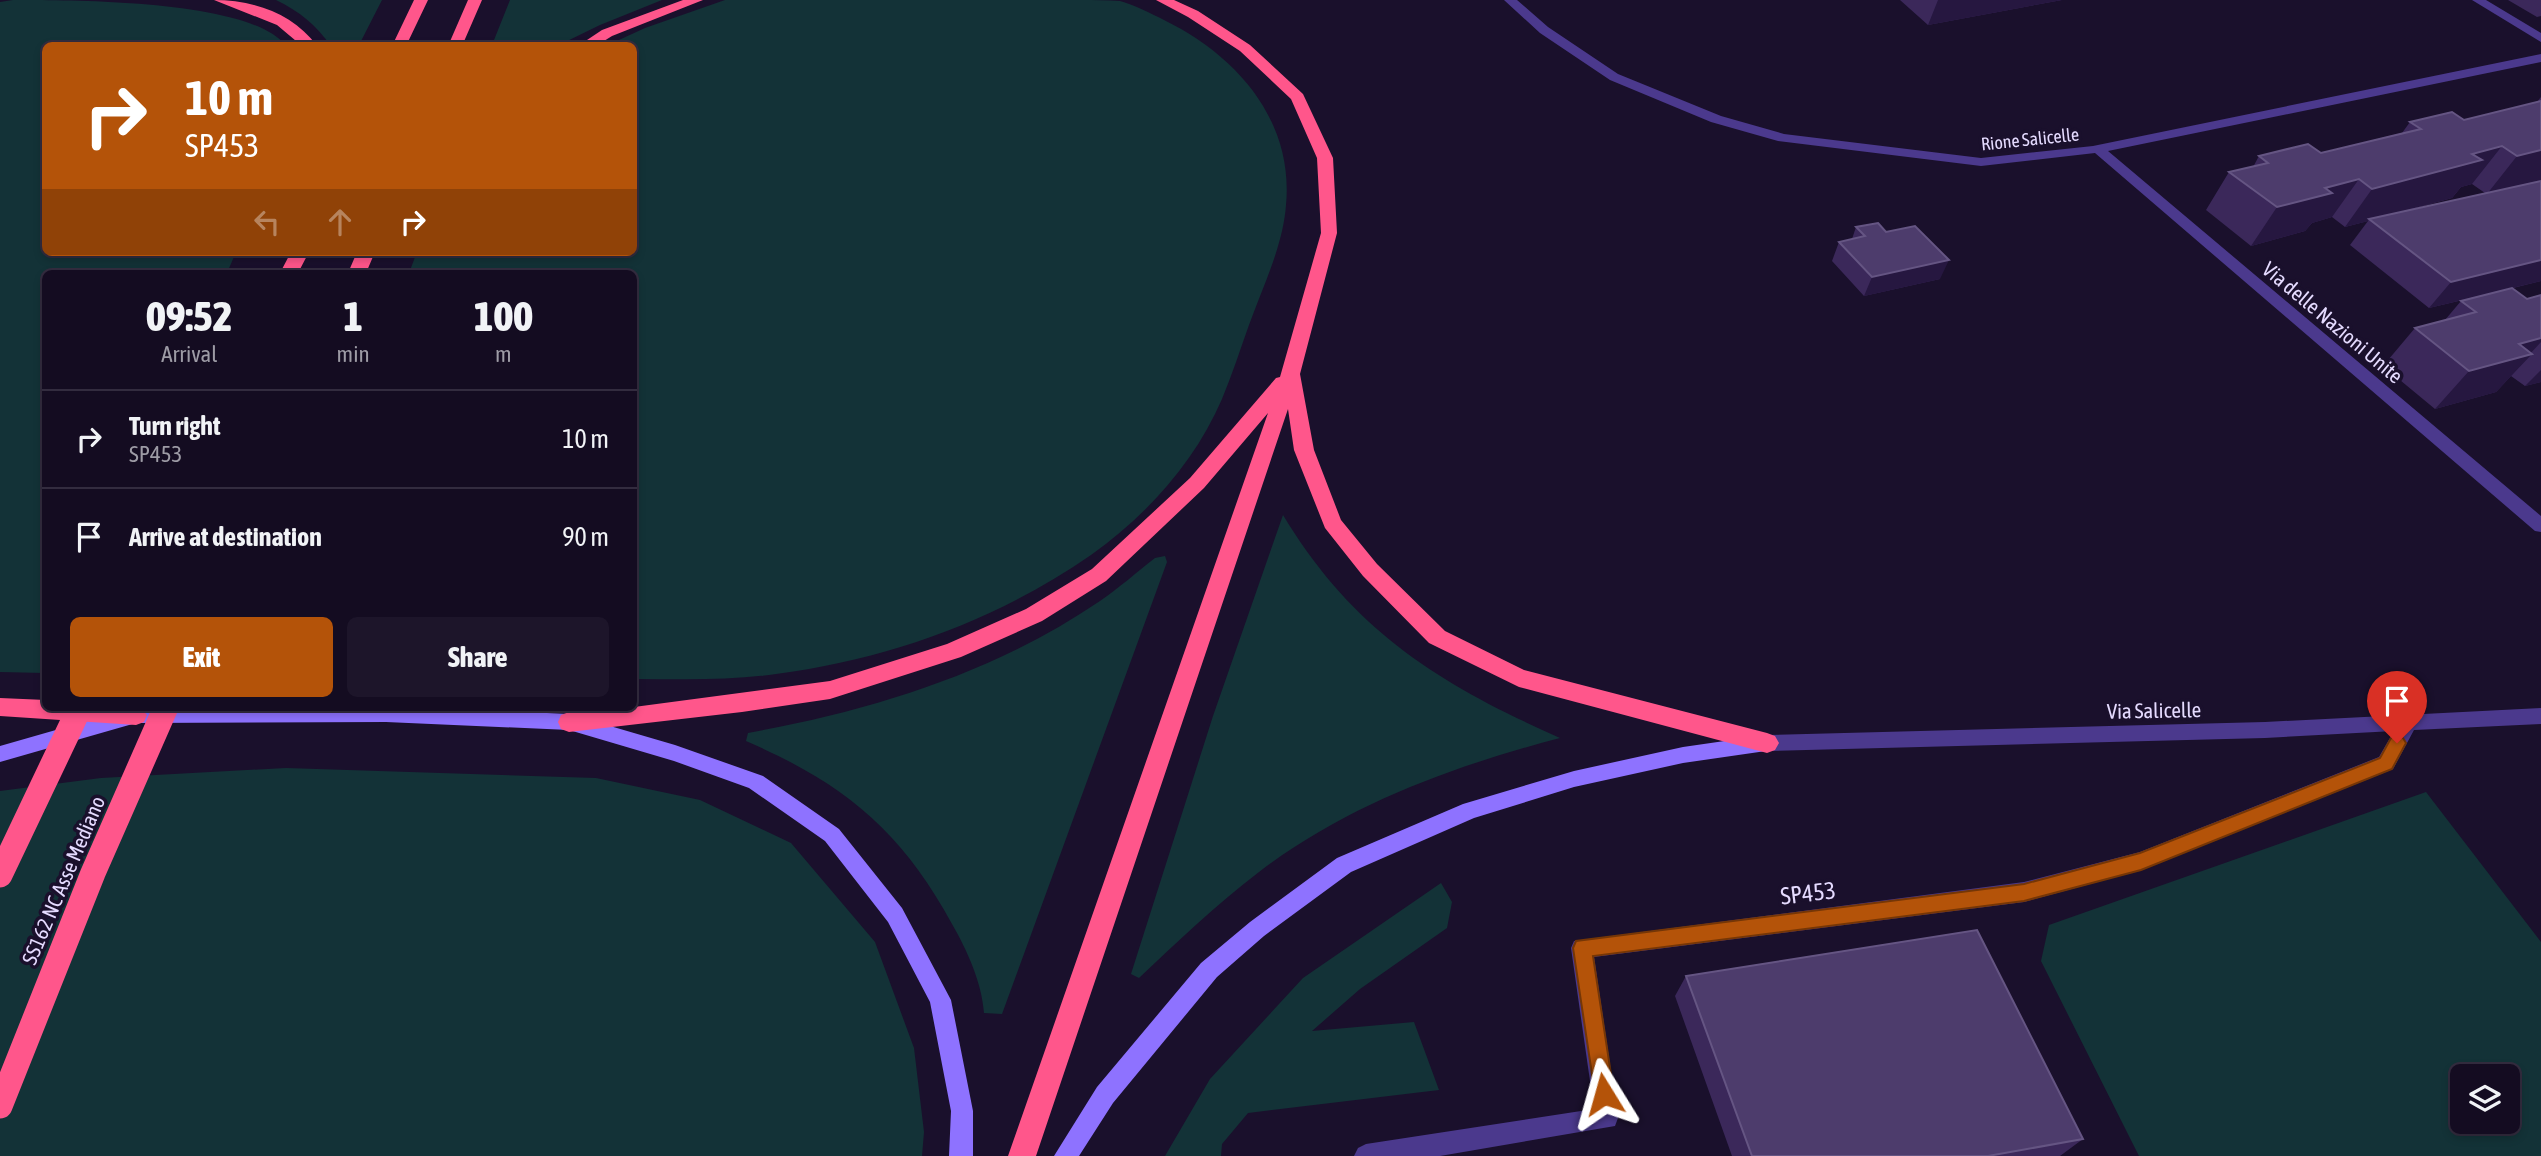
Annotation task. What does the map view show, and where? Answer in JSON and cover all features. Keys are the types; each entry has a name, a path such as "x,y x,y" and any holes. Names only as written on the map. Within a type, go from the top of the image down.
{"highway":[{"path":"221,0 272,17 307,42"},
{"path":"401,42 421,0"},
{"path":"457,42 475,0"},
{"path":"592,42 607,33 696,0"},
{"path":"1022,1156 1291,373 1329,233 1325,158 1297,97 1245,48 1193,14 1163,0"},
{"path":"569,722 830,690 953,651 1034,615 1098,575 1197,483 1291,373"},
{"path":"1291,373 1304,450 1332,523 1370,570 1437,636 1519,678 1767,743"},
{"path":"0,707 42,709"},
{"path":"68,711 136,715"},
{"path":"0,874 78,711"},
{"name":"SS162 NC Asse Mediano","path":"0,1105 93,873 164,711"}],"street":[{"name":"Rione Salicelle","path":"1510,0 1544,30 1614,77 1716,119 1783,138 1981,162 2098,149 2541,58"},
{"path":"2477,0 2541,38"},
{"name":"Via delle Nazioni Unite","path":"2098,149 2541,526"},
{"path":"0,754 136,715 386,713 569,722 675,752 756,782 832,835 895,915 940,1000 962,1111 961,1156"},
{"name":"Via Salicelle","path":"1767,743 2265,730 2541,716"},
{"name":"SP453","path":"1366,1156 1607,1118 1583,948 2024,892 2141,861 2386,763 2409,722"},
{"path":"1066,1156 1105,1095 1209,970 1257,929 1344,865 1470,810 1574,779 1683,755 1767,743"}],"green space":[{"path":"276,0 382,0 361,42 328,42 307,19"},
{"path":"510,0 662,0 565,42 493,42"},
{"path":"725,0 1120,1 1164,20 1215,52 1255,94 1270,118 1280,145 1286,174 1284,220 1272,266 1226,390 1211,422 1183,466 1150,505 1111,540 1055,578 980,617 901,647 818,667 758,676 637,679 637,270 410,270 415,256 637,256 637,42 615,42 645,28"},
{"path":"0,2 117,2 200,11 236,19 266,30 281,42 42,42 42,256 234,256 228,270 42,270 42,673 0,672"},
{"path":"1283,515 1310,556 1339,591 1402,650 1476,697 1560,738 1442,775 1365,807 1329,826 1259,872 1198,923 1139,978 1131,974 1213,716"},
{"path":"1165,556 1167,562 1002,1014 984,1013 977,979 963,945 912,862 866,813 812,774 746,741 748,733 841,713 931,685 975,668 1060,626 1107,596 1155,558"},
{"path":"286,768 596,778 700,800 791,843 875,942 914,1048 924,1132 922,1156 0,1156 0,791 101,778"},
{"path":"2426,792 2541,942 2541,1156 2139,1156 2041,961 2049,925"},
{"path":"1441,883 1452,902 1447,928 1360,989 1312,1031 1414,1022 1439,1090 1248,1113 1222,1144 1221,1156 1165,1156 1210,1079 1303,978"}],"building":[{"path":"2541,101 2541,150 2517,156 2502,146 2472,154 2482,160 2372,189 2359,179 2325,188 2332,193 2277,207 2229,172 2268,163 2259,156 2308,144 2321,153 2421,129 2410,122 2452,112 2464,120"},
{"path":"2541,181 2541,260 2451,282 2369,219"},
{"path":"1878,223 1886,232 1915,226 1949,260 1872,277 1839,242 1865,236 1856,227"},
{"path":"2512,288 2527,299 2541,295 2541,338 2519,344 2532,354 2469,371 2415,328 2476,312 2461,301"},
{"path":"1977,930 2083,1139 1988,1156 1752,1156 1686,976"}],"route":[{"path":"1604,1094 1583,948 2024,892 2141,861 2288,803 2386,763 2397,743"}]}
